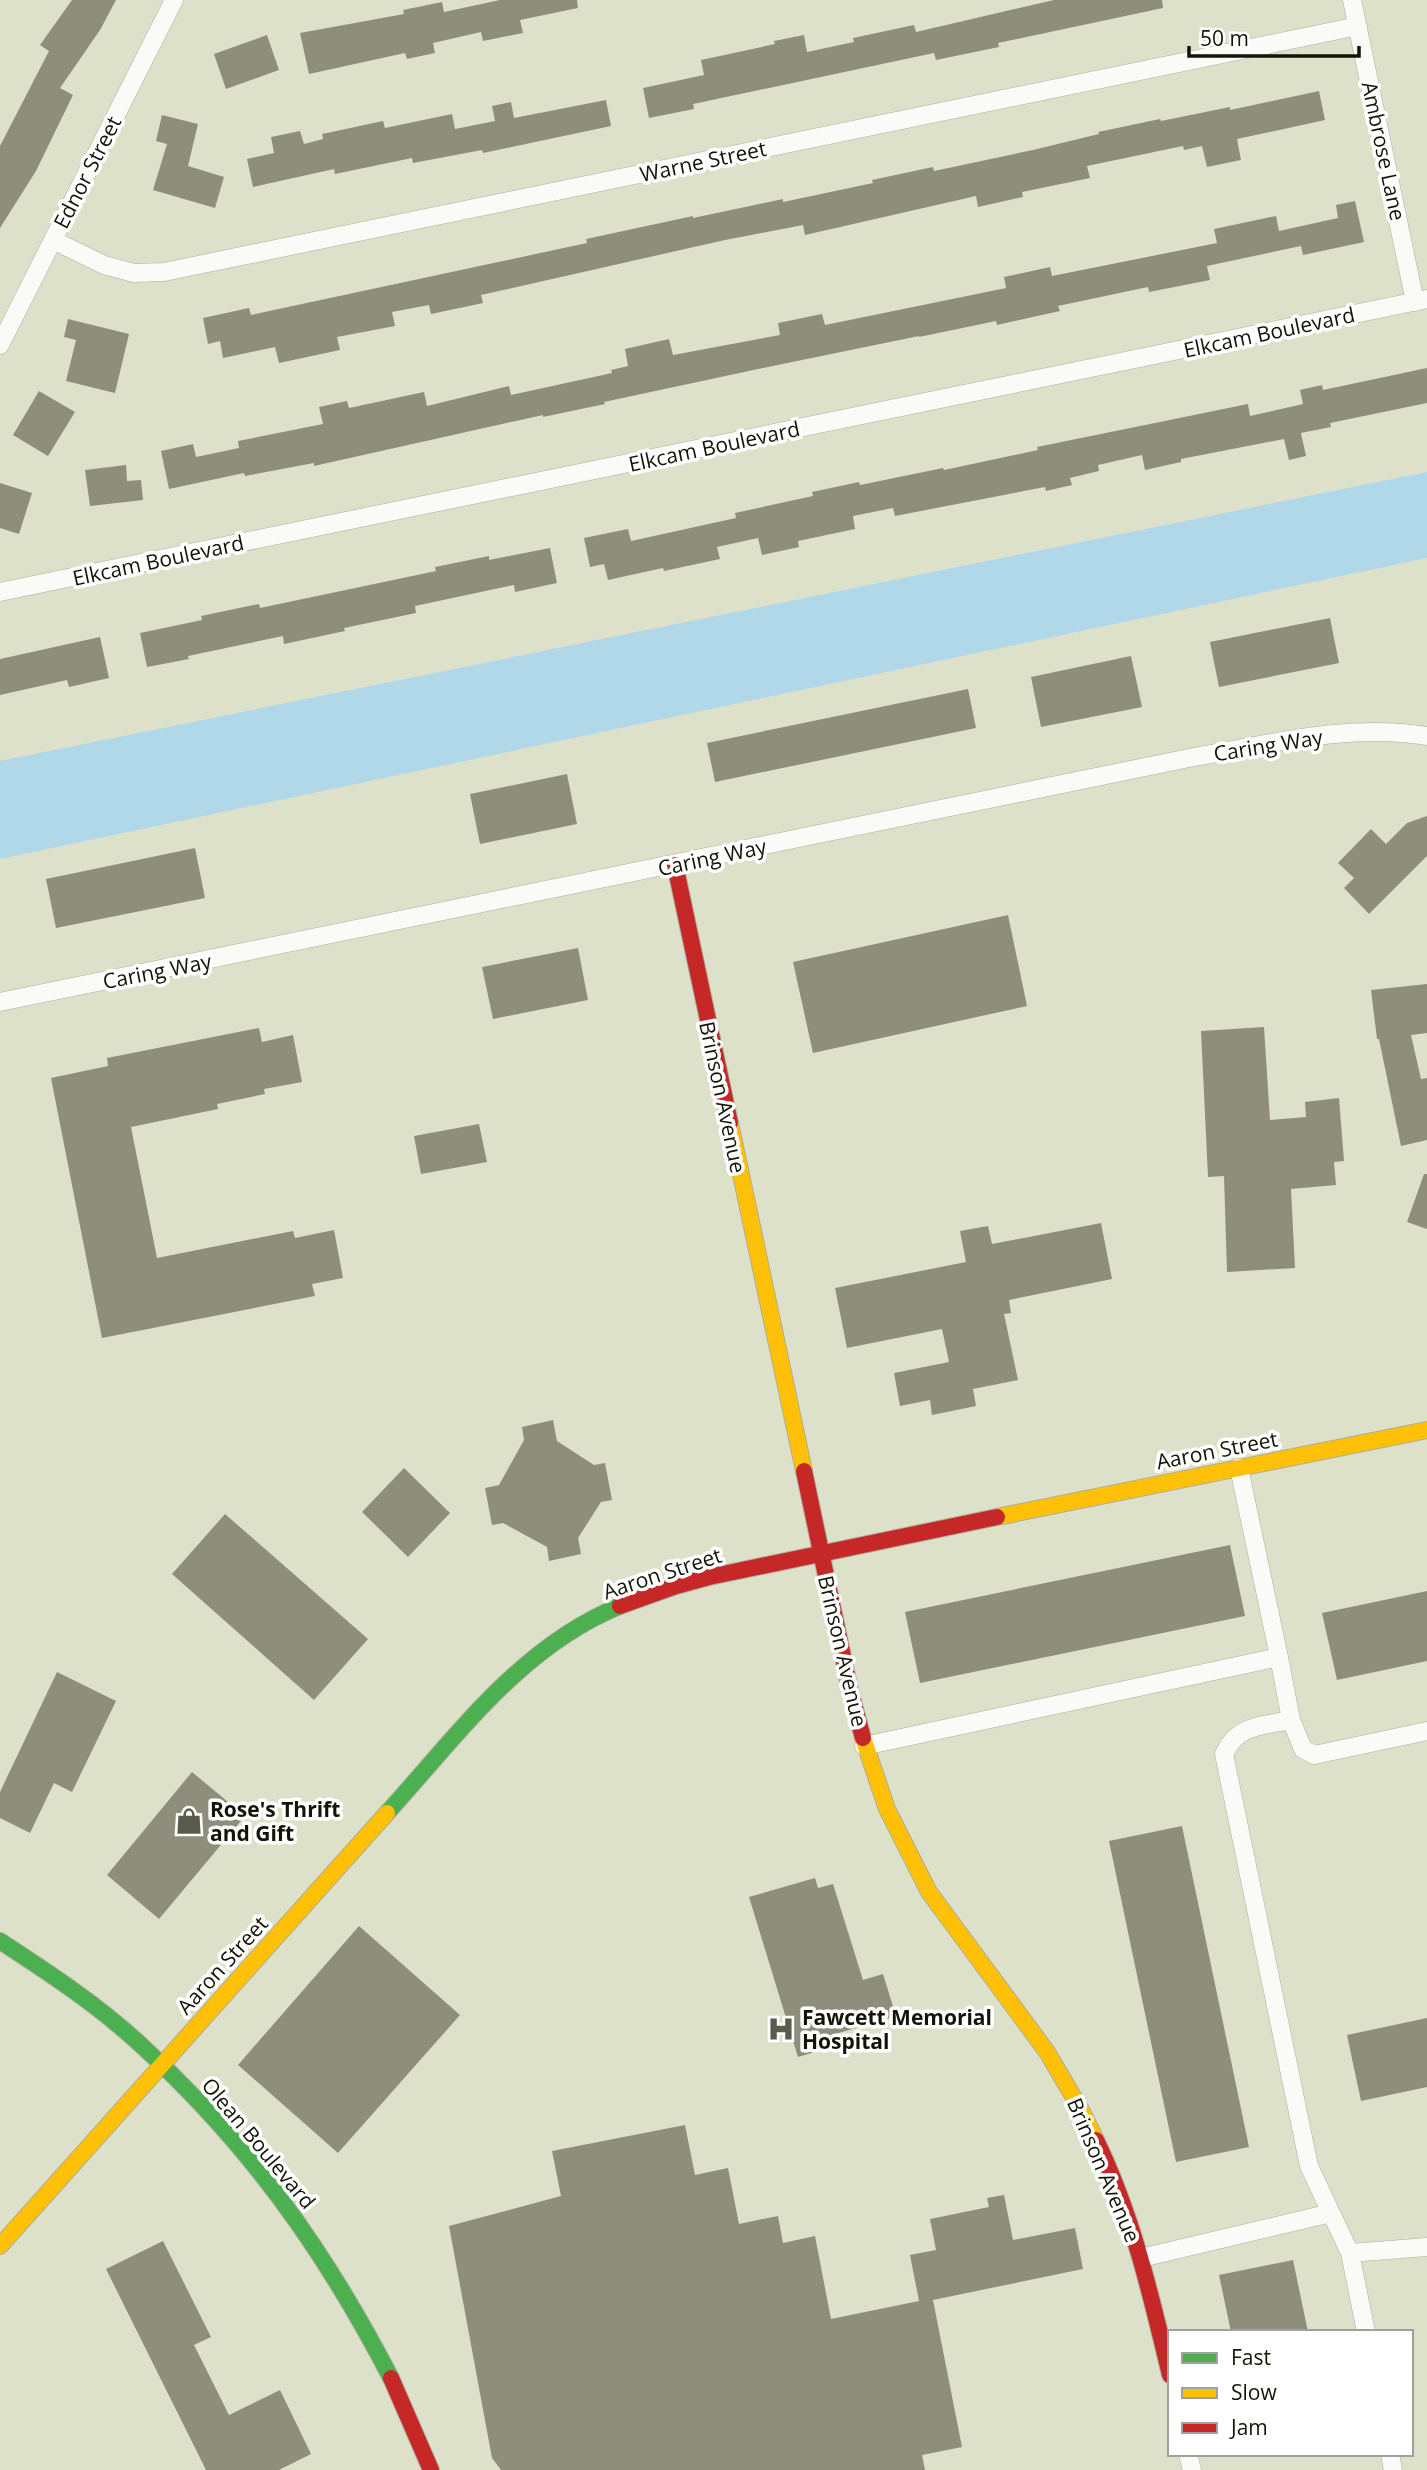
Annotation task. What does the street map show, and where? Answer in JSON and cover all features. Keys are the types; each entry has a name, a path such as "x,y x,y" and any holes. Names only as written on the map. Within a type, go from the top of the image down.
{"street":[{"name":"Ednor Street","path":"0,345 174,0"},
{"name":"Ambrose Lane","path":"1352,0 1421,300"},
{"name":"Warne Street","path":"53,240 104,265 134,273 163,272 1358,26"},
{"name":"Elkcam Boulevard","path":"0,592 1421,300"},
{"name":"Caring Way","path":"0,1002 1186,759 1308,737 1408,733 1427,736"},
{"name":"Brinson Avenue","path":"675,865 864,1745 887,1812 925,1885 946,1919 1059,2072 1088,2124 1114,2182 1141,2258 1168,2367"},
{"name":"Aaron Street","path":"0,2246 497,1691 527,1662 583,1623 646,1595 755,1567 1427,1430"},
{"path":"1239,1468 1291,1720 1303,1749 1314,1755 1427,1731"},
{"path":"864,1745 1279,1657"},
{"path":"1291,1720 1242,1730 1230,1741 1224,1754 1309,2166 1350,2253 1366,2330"},
{"name":"Olean Boulevard","path":"0,1941 76,1993 161,2064 262,2173 306,2232 383,2359 431,2470"},
{"path":"1141,2258 1331,2213"},
{"path":"1350,2253 1427,2247"}],"water":[{"path":"1427,472 1427,558 0,859 0,761"}],"building":[{"path":"72,0 116,0 100,30 60,88 73,95 36,171 0,228 0,146 49,51 40,45"},
{"path":"500,0 577,0 578,8 520,20 523,33 483,41 481,32 433,43 435,53 407,59 405,53 309,74 300,33 404,14 403,10 442,2 444,12"},
{"path":"1054,0 1162,0 1163,8 998,43 999,47 936,60 934,53 693,104 694,109 649,118 643,88 704,75 701,60 804,35 807,52 854,42 853,38 914,25 916,32"},
{"path":"267,35 279,70 226,89 214,54"},
{"path":"1319,91 1325,120 1237,139 1241,160 1207,167 1202,146 1184,150 1183,146 1087,166 1090,178 1022,192 1023,197 978,207 976,196 805,235 803,225 725,240 481,295 483,303 431,314 429,305 392,312 395,326 337,337 340,350 279,363 275,347 223,358 220,341 208,344 203,318 249,308 251,315 587,243 586,239 693,216 783,199 783,202 933,167 934,171 1033,150 1160,119 1161,121 1230,107 1230,110"},
{"path":"606,100 611,126 483,153 482,150 413,163 412,158 335,174 334,169 253,187 247,159 274,153 271,137 300,131 304,144 323,139 322,134 383,121 385,128 452,114 455,129 495,121 492,106 511,102 514,118"},
{"path":"162,115 198,124 188,166 224,177 215,208 153,190 167,144 156,141"},
{"path":"1355,201 1364,242 1303,255 1301,246 1207,266 1210,280 1149,292 1148,287 1058,306 1060,311 997,325 996,321 768,367 314,466 314,463 245,476 244,473 169,489 161,451 193,444 196,457 239,448 238,441 323,424 319,407 347,401 349,408 424,392 427,406 509,386 511,395 612,373 611,370 628,366 625,349 669,339 673,355 780,335 778,323 822,314 825,325 1006,288 1004,277 1050,267 1052,276 1217,243 1214,229 1276,216 1279,231 1338,218 1336,205"},
{"path":"68,319 129,334 115,393 66,381 76,340 64,337"},
{"path":"1427,368 1427,403 1330,423 1331,427 1301,433 1306,456 1289,460 1284,439 1181,459 1181,462 1145,470 1142,455 1098,465 1099,471 1070,478 1072,485 1046,491 1045,487 895,516 893,508 853,516 855,529 798,541 799,547 762,555 758,538 717,547 720,559 664,571 663,568 608,580 604,564 590,567 584,538 628,529 631,541 736,518 735,513 813,496 812,492 943,468 944,470 1038,450 1037,447 1248,404 1250,416 1303,404 1300,390 1322,385 1323,390"},
{"path":"39,391 75,412 48,456 13,435"},
{"path":"126,465 127,481 141,480 143,500 90,506 85,470"},
{"path":"0,483 32,493 19,534 0,528"},
{"path":"550,548 557,583 515,592 514,585 415,606 416,613 344,628 345,631 284,644 283,636 147,667 140,633 202,620 201,616 259,604 260,608 436,571 435,567"},
{"path":"1330,618 1339,663 1219,687 1210,642"},
{"path":"100,637 109,678 69,687 67,680 0,695 0,659"},
{"path":"1131,656 1142,707 1041,727 1031,677"},
{"path":"968,689 976,728 715,782 707,743"},
{"path":"567,774 577,824 480,844 470,794"},
{"path":"1427,816 1427,856 1369,914 1344,888 1354,878 1338,863 1371,829 1386,844 1407,823"},
{"path":"195,848 205,898 56,928 46,879"},
{"path":"1008,915 1027,1006 813,1053 793,962"},
{"path":"578,948 588,1000 493,1019 482,967"},
{"path":"1427,984 1427,1033 1411,1035 1421,1079 1427,1078 1427,1140 1401,1146 1377,1039 1371,990"},
{"path":"1264,1027 1270,1120 1306,1117 1305,1102 1339,1098 1344,1161 1334,1162 1336,1185 1291,1189 1295,1268 1227,1272 1224,1176 1208,1177 1201,1031"},
{"path":"259,1028 262,1042 293,1035 302,1082 264,1089 265,1094 217,1104 218,1109 131,1127 157,1258 293,1231 295,1238 334,1230 343,1278 312,1284 315,1296 102,1338 51,1078 108,1066 107,1058"},
{"path":"479,1124 487,1162 421,1174 414,1136"},
{"path":"1424,1174 1427,1174 1427,1229 1407,1222"},
{"path":"1101,1223 1112,1279 1009,1300 1011,1313 1004,1314 1018,1380 973,1389 976,1406 932,1415 930,1400 900,1406 894,1373 949,1362 942,1329 847,1348 835,1288 966,1262 960,1231 988,1226 992,1244"},
{"path":"553,1420 557,1441 594,1465 605,1463 612,1500 601,1502 578,1538 581,1554 549,1561 547,1547 503,1523 492,1525 485,1488 499,1485 524,1440 522,1427"},
{"path":"404,1468 450,1513 408,1557 362,1512"},
{"path":"225,1514 368,1639 314,1700 172,1574"},
{"path":"1230,1545 1245,1616 920,1683 905,1612"},
{"path":"1427,1591 1427,1661 1337,1680 1322,1613"},
{"path":"57,1672 116,1701 72,1792 54,1783 30,1833 0,1818 0,1792"},
{"path":"192,1772 245,1816 159,1919 107,1875"},
{"path":"1182,1826 1249,2147 1176,2162 1109,1841"},
{"path":"815,1878 818,1888 833,1884 863,1980 883,1974 896,2016 832,2035 835,2046 798,2057 749,1897"},
{"path":"359,1926 460,2015 338,2153 238,2065"},
{"path":"1427,2018 1427,2087 1361,2101 1347,2035"},
{"path":"685,2125 695,2175 728,2168 739,2224 778,2216 783,2243 815,2236 831,2319 919,2301 910,2255 936,2250 930,2219 989,2207 987,2198 1004,2195 1013,2240 1075,2228 1083,2269 933,2300 962,2447 922,2455 925,2470 501,2470 492,2458 449,2226 561,2196 552,2151"},
{"path":"163,2241 211,2337 194,2345 229,2415 280,2390 311,2454 279,2470 206,2470 106,2269"},
{"path":"1293,2260 1308,2330 1231,2330 1219,2275"}],"traffic: fast":[{"path":"387,1813 465,1725 521,1669 584,1623 620,1606"},
{"path":"0,1941 73,1990 125,2030 180,2082 216,2121 250,2160 311,2242 339,2285 391,2378"}],"traffic: slow":[{"path":"730,1123 804,1471"},
{"path":"997,1517 1427,1430"},
{"path":"863,1738 887,1809 929,1892 1047,2052 1096,2140"},
{"path":"0,2246 387,1813"}],"traffic: jam":[{"path":"675,865 730,1123"},
{"path":"804,1471 850,1690 863,1738"},
{"path":"620,1606 709,1577 997,1517"},
{"path":"1096,2140 1130,2226 1168,2367"},
{"path":"391,2378 431,2470"}],"place":[{"name":"Rose's Thrift and Gift","path":"189,1821"},
{"name":"Fawcett Memorial Hospital","path":"781,2029"}]}
